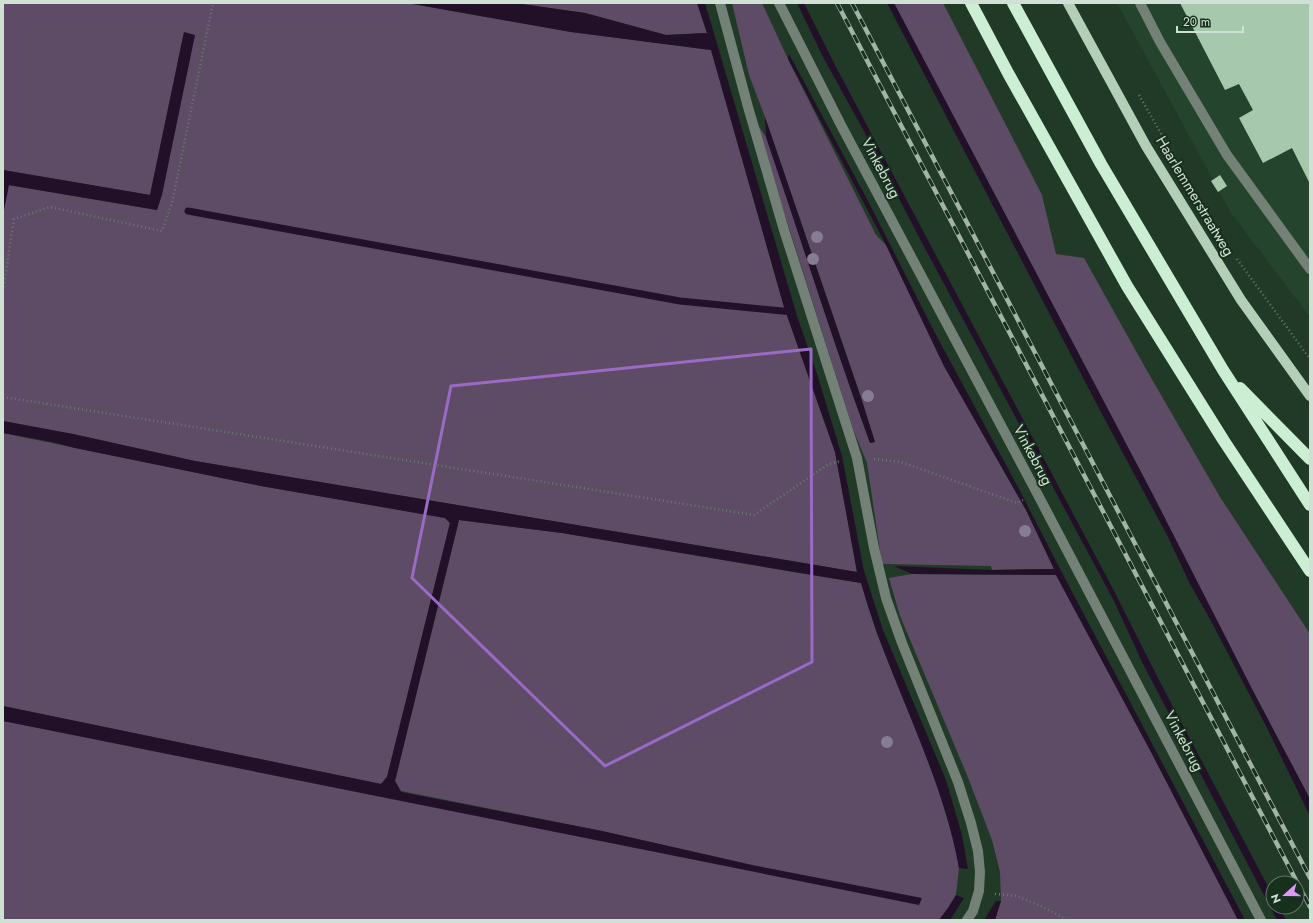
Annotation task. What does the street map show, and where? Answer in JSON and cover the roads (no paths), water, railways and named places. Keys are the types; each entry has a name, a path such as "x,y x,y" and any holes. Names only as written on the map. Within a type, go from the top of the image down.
{"highway":[{"path":"971,3 1012,80 1127,286 1224,441 1310,571"},
{"path":"1014,3 1102,164 1223,370 1310,505"},
{"path":"1223,370 1310,459"}],"main road":[{"name":"Haarlemmerstraatweg","path":"1068,3 1146,146 1241,300 1310,396"}],"street":[{"path":"720,3 748,107 784,230 857,458 874,548 886,598 902,643 958,782 971,823 980,872 979,892 973,911 967,920"},
{"name":"Vinkebrug","path":"779,3 842,127 1027,474 1261,920"},
{"path":"1140,3 1160,42 1227,155 1310,269"}],"waterway":[{"path":"188,211 680,301 792,312"}],"railway":[{"path":"837,3 1310,907"},
{"path":"852,3 1310,878"}]}
